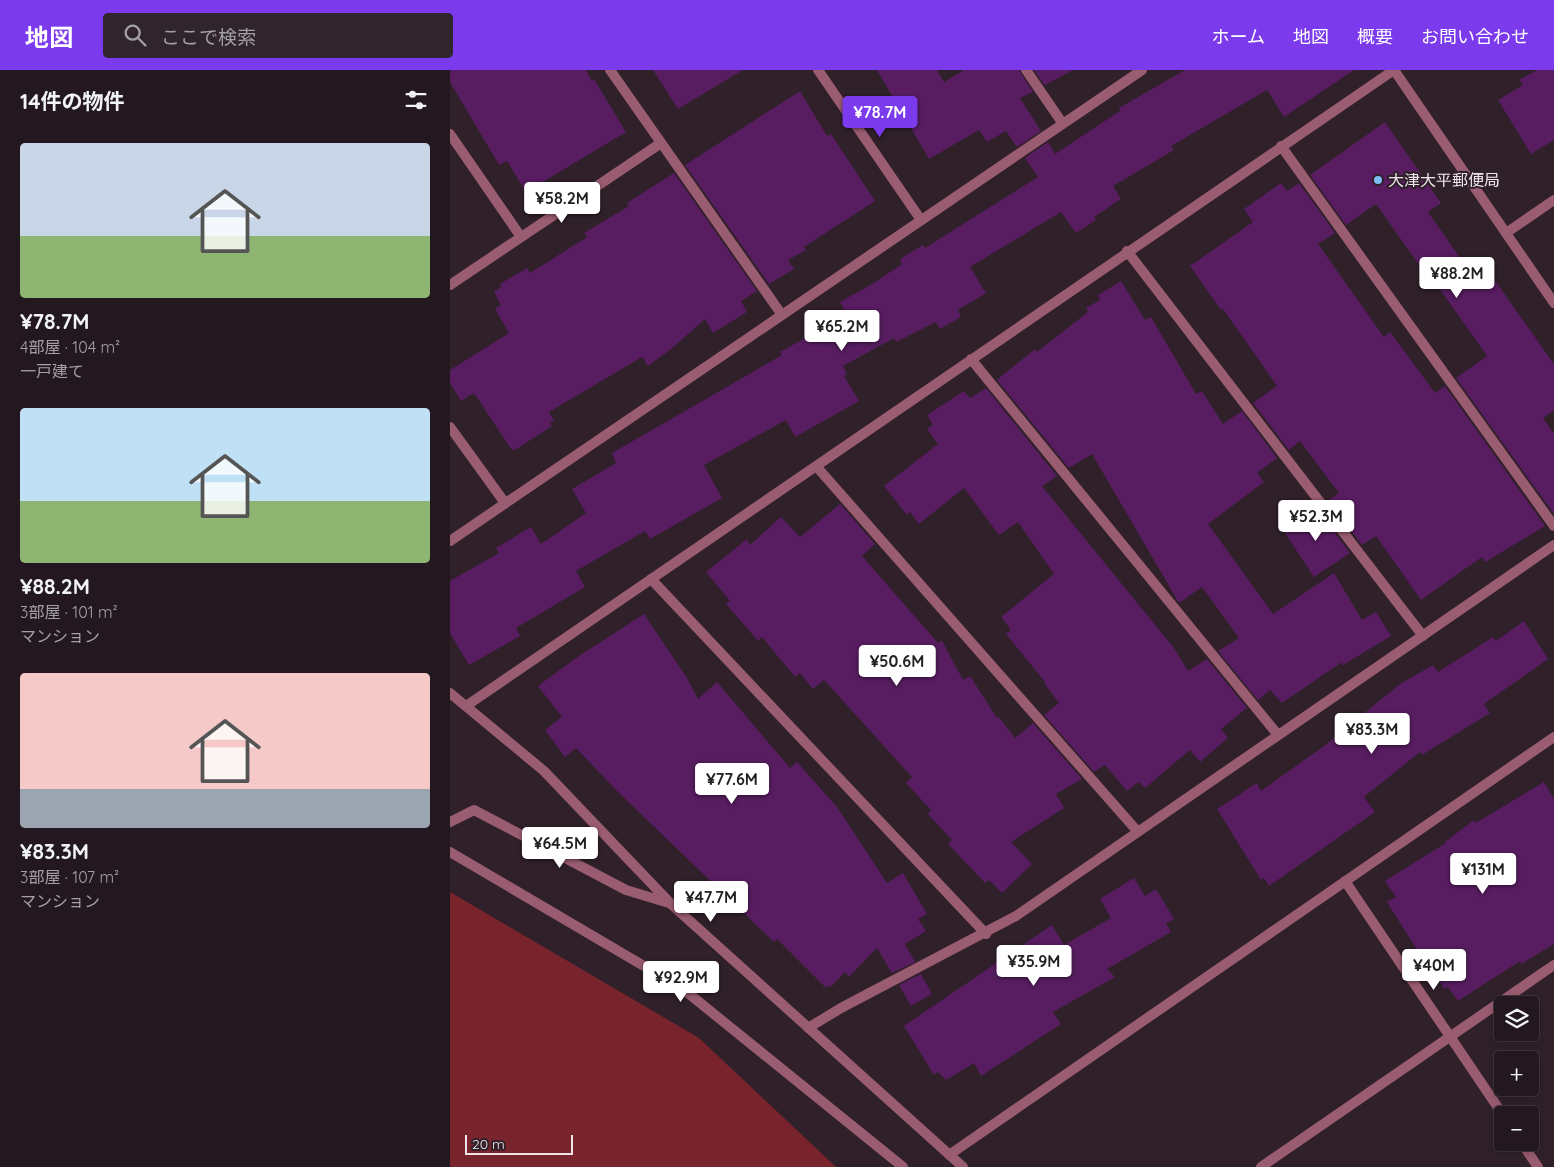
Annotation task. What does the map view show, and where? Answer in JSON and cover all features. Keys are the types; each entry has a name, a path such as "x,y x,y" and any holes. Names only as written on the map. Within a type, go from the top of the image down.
{"street":[{"path":"818,70 922,220"},
{"path":"1026,70 1063,124"},
{"path":"450,541 1142,70"},
{"path":"466,706 1127,251 1394,70 1554,303"},
{"path":"613,71 661,143 782,315"},
{"path":"450,134 521,237"},
{"path":"450,285 661,143"},
{"path":"1281,146 1554,526"},
{"path":"1506,233 1554,200"},
{"path":"1127,251 1423,636"},
{"path":"971,359 1278,735"},
{"path":"450,427 505,503"},
{"path":"816,466 1138,832"},
{"path":"808,1028 841,1008 986,934 1016,916 1554,545"},
{"path":"651,580 986,934"},
{"path":"450,692 544,771 671,904 963,1167"},
{"path":"949,1155 1554,737"},
{"path":"450,822 474,810 626,890 671,904"},
{"path":"450,852 683,989 903,1167"},
{"path":"1346,881 1497,1106"},
{"path":"1261,1167 1554,965"},
{"path":"1527,1151 1538,1167"}],"shaded area":[{"path":"450,892 699,1038 836,1167 450,1167"}],"building":[{"path":"450,70 586,70 592,81 594,79 626,132 526,192 507,161 499,165 450,82"},
{"path":"653,70 743,70 678,109"},
{"path":"877,70 937,70 944,82 964,70 1019,70 1033,92 1020,98 1041,131 1017,147 1006,131 987,142 979,130 929,159"},
{"path":"1034,70 1073,70 1045,85"},
{"path":"1185,70 1354,70 1284,117 1267,90 1171,146 1174,150 1113,186 1121,199 1094,217 1096,220 1076,233 1061,212 970,267 986,293 958,310 961,317 940,329 936,322 896,342 894,338 843,366 847,374 844,376 859,401 795,437 786,420 704,465 722,498 650,539 645,531 576,571 585,587 516,628 520,636 469,665 450,633 450,581 499,553 496,548 531,527 541,544 586,513 572,489 616,463 612,453 782,355 780,352 847,315 840,302 874,283 902,264 900,259 923,245 925,248 1038,177 1025,158 1048,142 1055,154 1120,111 1119,108"},
{"path":"1537,70 1554,70 1554,140 1531,154 1498,100 1523,85 1519,80"},
{"path":"800,91 827,136 831,134 875,201 804,247 806,250 788,260 794,269 769,284 685,165"},
{"path":"1385,122 1441,203 1428,212 1470,272 1478,267 1491,285 1496,282 1554,364 1554,410 1543,418 1554,434 1554,514 1456,378 1487,356 1432,278 1429,279 1376,204 1346,225 1310,175"},
{"path":"674,173 757,291 741,301 747,312 713,333 705,319 671,349 648,366 642,357 549,412 554,420 550,423 552,426 515,450 511,449 474,393 461,401 450,383 450,370 509,333 495,309 501,305 494,292 501,287 500,284 527,268 530,273 587,237 584,233 629,206 627,203"},
{"path":"1281,183 1287,191 1299,183 1335,233 1318,244 1384,337 1390,332 1435,393 1445,386 1545,526 1485,562 1482,557 1421,600 1376,536 1362,545 1328,501 1339,493 1300,441 1289,450 1253,403 1277,386 1190,266 1253,222 1244,209"},
{"path":"1121,281 1145,320 1151,317 1196,394 1202,391 1223,424 1242,411 1277,458 1257,473 1264,482 1208,524 1273,614 1334,573 1362,620 1376,612 1391,636 1343,665 1342,662 1282,703 1270,690 1258,700 1218,651 1239,638 1202,587 1179,603 1092,454 1069,468 997,380 1035,349 1037,352 1088,312 1086,308 1100,300 1098,295"},
{"path":"986,388 1057,476 1042,486 1174,648 1188,671 1207,659 1247,708 1221,729 1228,738 1200,762 1190,750 1145,788 1139,782 1127,791 1105,765 1094,772 1044,715 1059,703 1045,682 1006,634 1011,630 1001,617 1054,574 1018,522 999,535 964,488 919,524 910,512 907,515 884,486 938,444 927,429 933,425 927,415 964,391 970,398"},
{"path":"840,504 875,544 862,556 938,643 942,641 963,680 970,676 997,718 999,717 1015,738 1033,723 1082,779 1056,794 1064,808 1011,842 1032,864 1002,893 989,880 985,883 948,844 952,840 928,814 931,810 906,783 912,777 824,680 813,689 800,673 795,677 762,637 758,641 726,604 730,601 706,572 747,539 750,545 781,517 800,537"},
{"path":"1316,508 1350,553 1314,577 1283,530"},
{"path":"644,614 687,678 698,699 717,682 790,768 797,762 837,807 887,883 903,873 927,914 918,919 926,931 905,944 915,962 892,973 877,948 849,977 845,972 831,987 829,985 826,988 777,939 774,942 618,792 576,748 565,757 545,730 562,717 538,686 576,658"},
{"path":"1524,621 1548,659 1484,704 1490,713 1422,755 1420,752 1364,797 1375,812 1269,886 1264,878 1261,880 1217,809 1257,783 1261,791 1324,746 1400,684 1433,665 1438,672 1493,637 1496,641"},
{"path":"1544,782 1554,799 1554,944 1521,964 1520,961 1458,1001 1448,987 1444,989 1436,975 1434,977 1387,902 1396,897 1385,881 1446,843 1474,820 1476,823"},
{"path":"1134,878 1145,896 1156,889 1174,919 1166,923 1171,932 1107,969 1115,977 1053,1012 1061,1024 981,1076 974,1063 946,1080 938,1072 934,1075 904,1026 1052,925 1064,945 1111,918 1100,899"},
{"path":"921,974 932,994 911,1006 899,985"}],"place":[{"name":"大津大平郵便局","path":"1378,180"}]}
